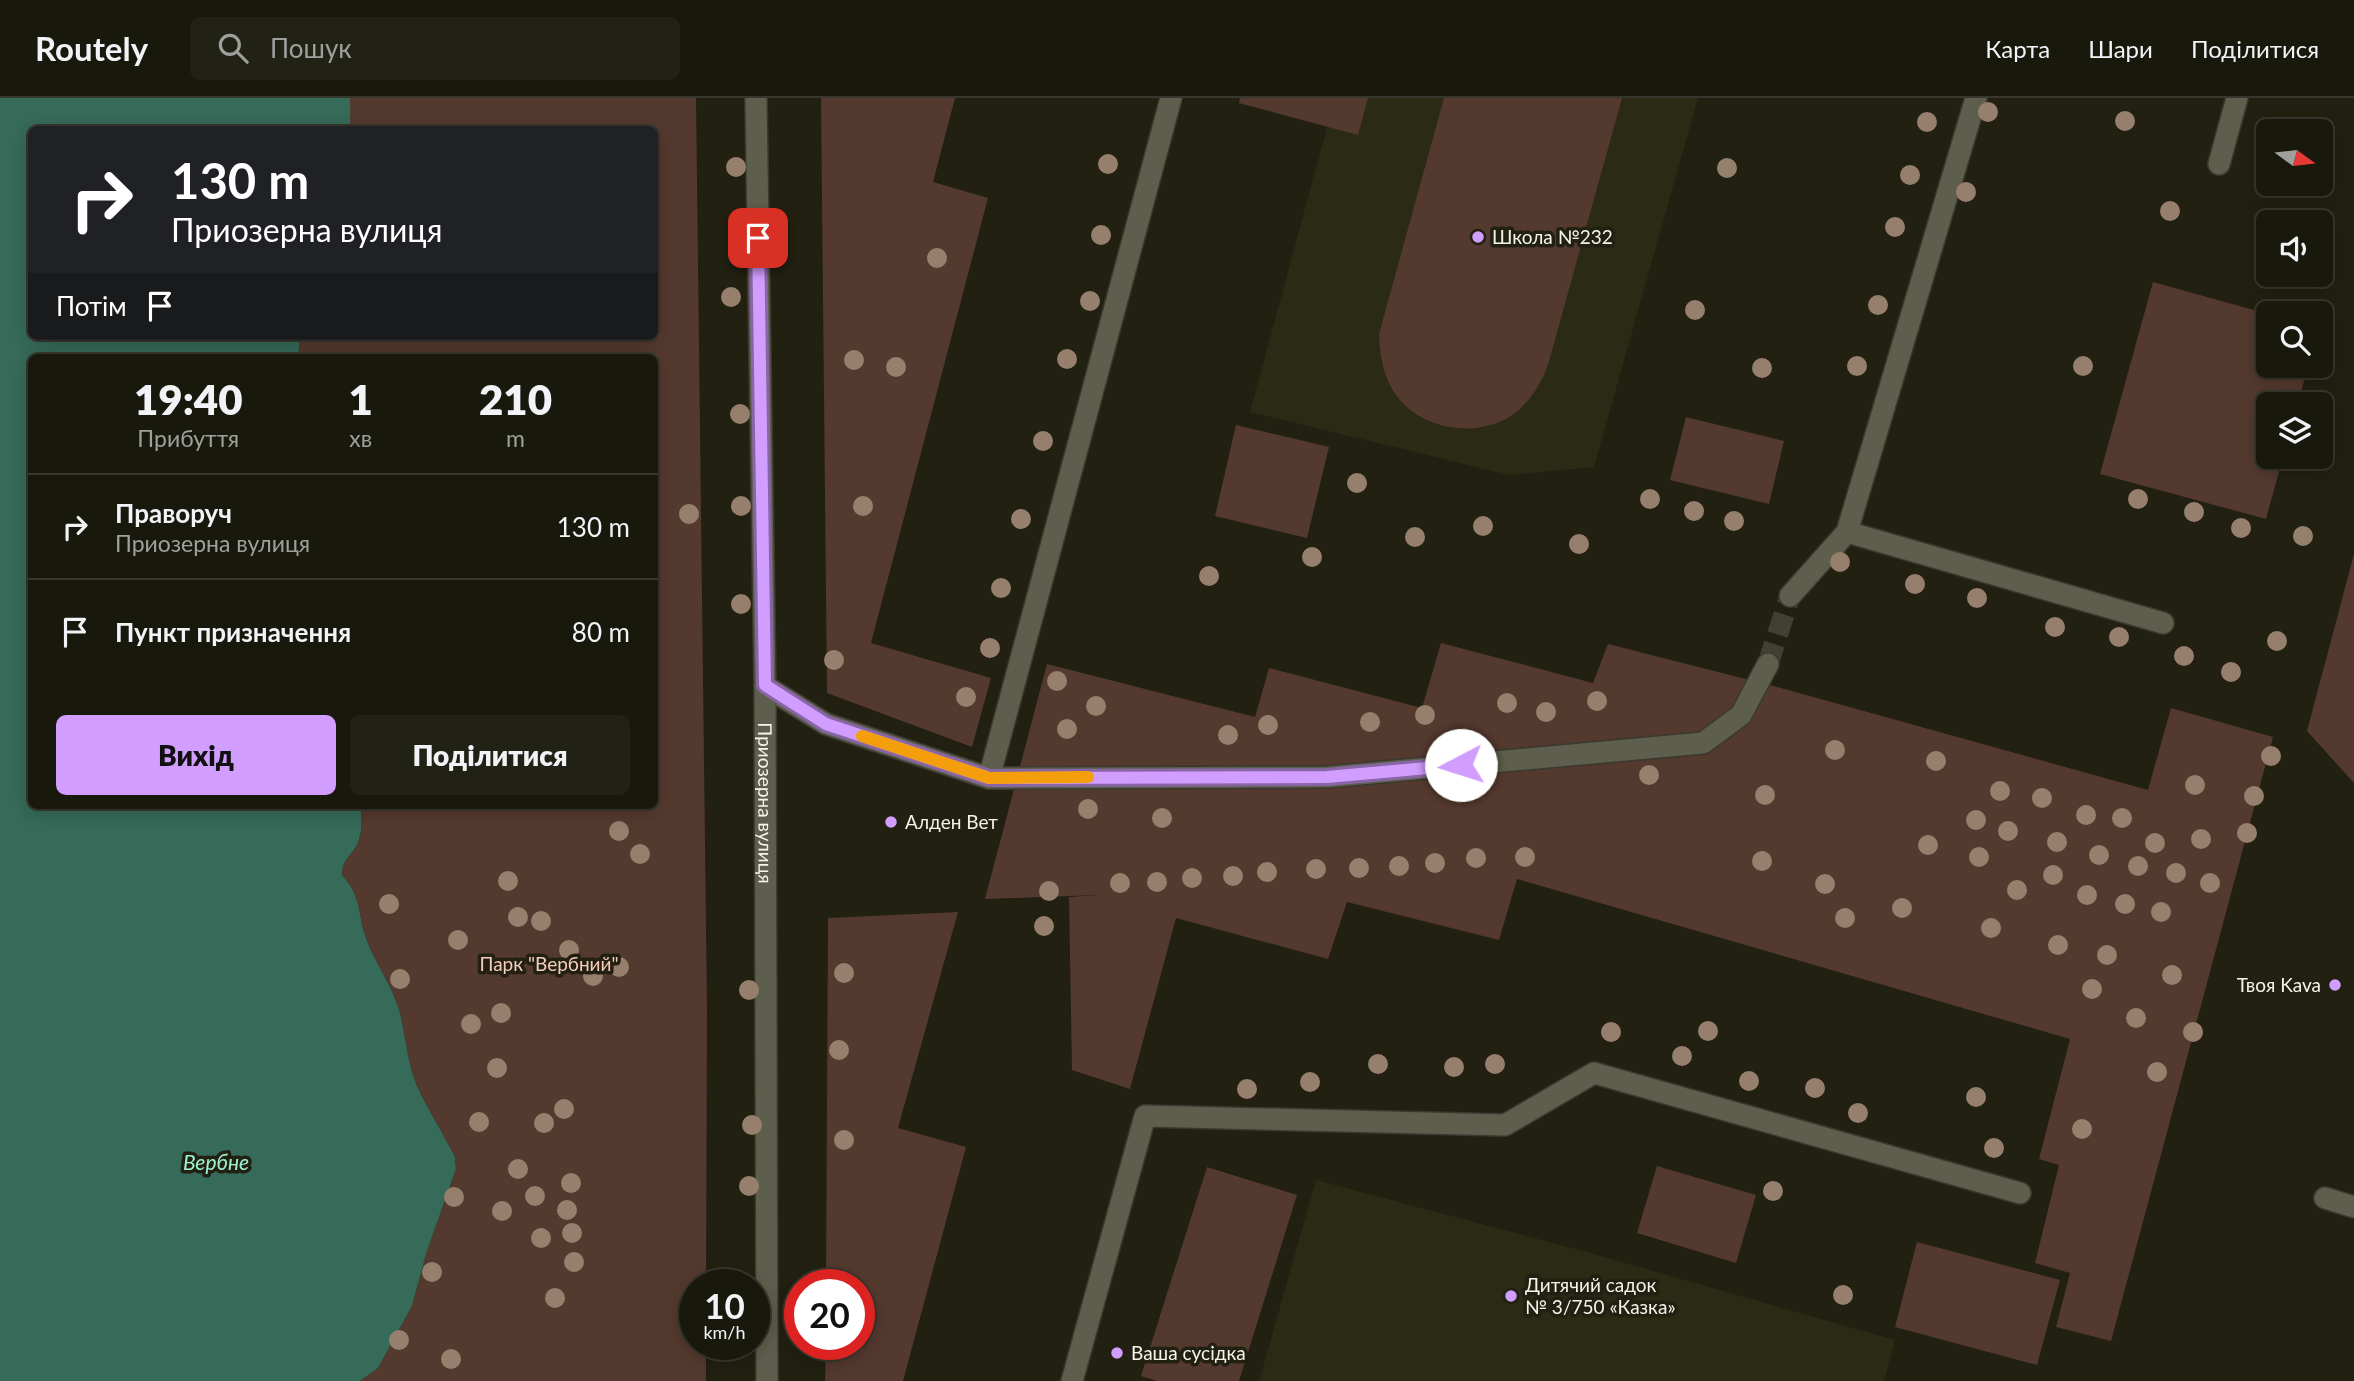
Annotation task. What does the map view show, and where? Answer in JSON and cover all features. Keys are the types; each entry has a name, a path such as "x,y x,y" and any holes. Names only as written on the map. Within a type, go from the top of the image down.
{"street":[{"name":"Приозерна вулиця","path":"756,98 765,685 767,1381"},
{"path":"989,778 1171,98"},
{"path":"1790,596 1847,532 1976,98"},
{"path":"2219,163 2237,98"},
{"path":"1847,532 2163,623"},
{"path":"765,685 826,724 989,778 1327,777 1703,743 1741,715 1768,664"},
{"path":"1072,1381 1145,1116 1505,1125 1594,1073 2020,1193"},
{"path":"2325,1198 2354,1207"}],"shaded area":[{"name":"Школа №232","path":"1240,98 1698,98 1594,467 1509,475 1250,412 1327,127 1239,103"},
{"name":"Дитячий садок № 3/750 «Казка»","path":"1316,1180 1583,1251 1895,1340 1884,1381 1259,1381"}],"green space":[{"name":"Парк \"Вербний\"","path":"350,98 696,98 707,1011 706,1269 679,1269 679,1360 706,1360 706,1381 360,1381 378,1368 412,1306 427,1251 456,1169 455,1157 417,1086 396,1002 367,940 355,894 342,875 343,867 357,845 362,820 361,809 658,809 658,354 298,354 300,340 658,340 658,126 347,126 350,124"},
{"path":"821,98 955,98 933,182 988,198 871,643 991,678 972,747 827,693"},
{"path":"1240,98 1368,98 1358,135 1239,103"},
{"path":"1444,98 1622,98 1548,365 1542,378 1519,410 1504,420 1487,426 1468,428 1432,422 1416,414 1402,402 1385,374 1379,341"},
{"path":"2153,282 2256,311 2256,378 2305,378 2301,392 2256,392 2256,469 2280,469 2266,519 2100,474"},
{"path":"1686,417 1784,441 1769,504 1670,480"},
{"path":"1236,425 1329,447 1307,538 1215,516"},
{"path":"2354,554 2354,783 2307,731"},
{"path":"1441,643 1593,683 1608,644 1781,688 2148,790 2171,708 2273,737 2111,1341 2056,1327 2070,1273 2035,1263 2059,1165 2039,1159 2070,1039 1517,879 1499,940 1347,902 1328,959 1176,918 1130,1089 1072,1070 1069,897 1099,895 985,899 1047,664 1255,717 1269,668 1422,708"},
{"path":"958,912 898,1128 966,1147 903,1381 825,1381 826,1360 875,1360 875,1269 826,1269 828,918"},
{"path":"1657,1166 1756,1195 1736,1263 1637,1233"},
{"path":"1207,1167 1297,1195 1239,1381 1157,1381 1141,1376"},
{"path":"1917,1242 2060,1280 2037,1365 1895,1327"}],"water":[{"name":"Вербне","path":"0,98 350,98 350,124 347,126 28,126 28,340 300,340 298,354 28,354 28,809 361,809 360,835 345,863 342,875 355,894 367,940 396,1002 417,1086 455,1157 456,1169 427,1251 412,1306 378,1368 360,1381 0,1381"}],"tunnel":[{"path":"1768,664 1790,596"}],"slow traffic":[{"path":"862,736 989,778 1088,777"}],"place":[{"name":"Школа №232","path":"1478,237"},
{"name":"Алден Вет","path":"891,822"},
{"name":"Твоя Kava","path":"2335,985"},
{"name":"Дитячий садок № 3/750 «Казка»","path":"1511,1296"},
{"name":"Ваша сусідка","path":"1117,1353"}],"route":[{"path":"758,238 765,685 826,724 989,778 1327,777 1461,765"}]}
